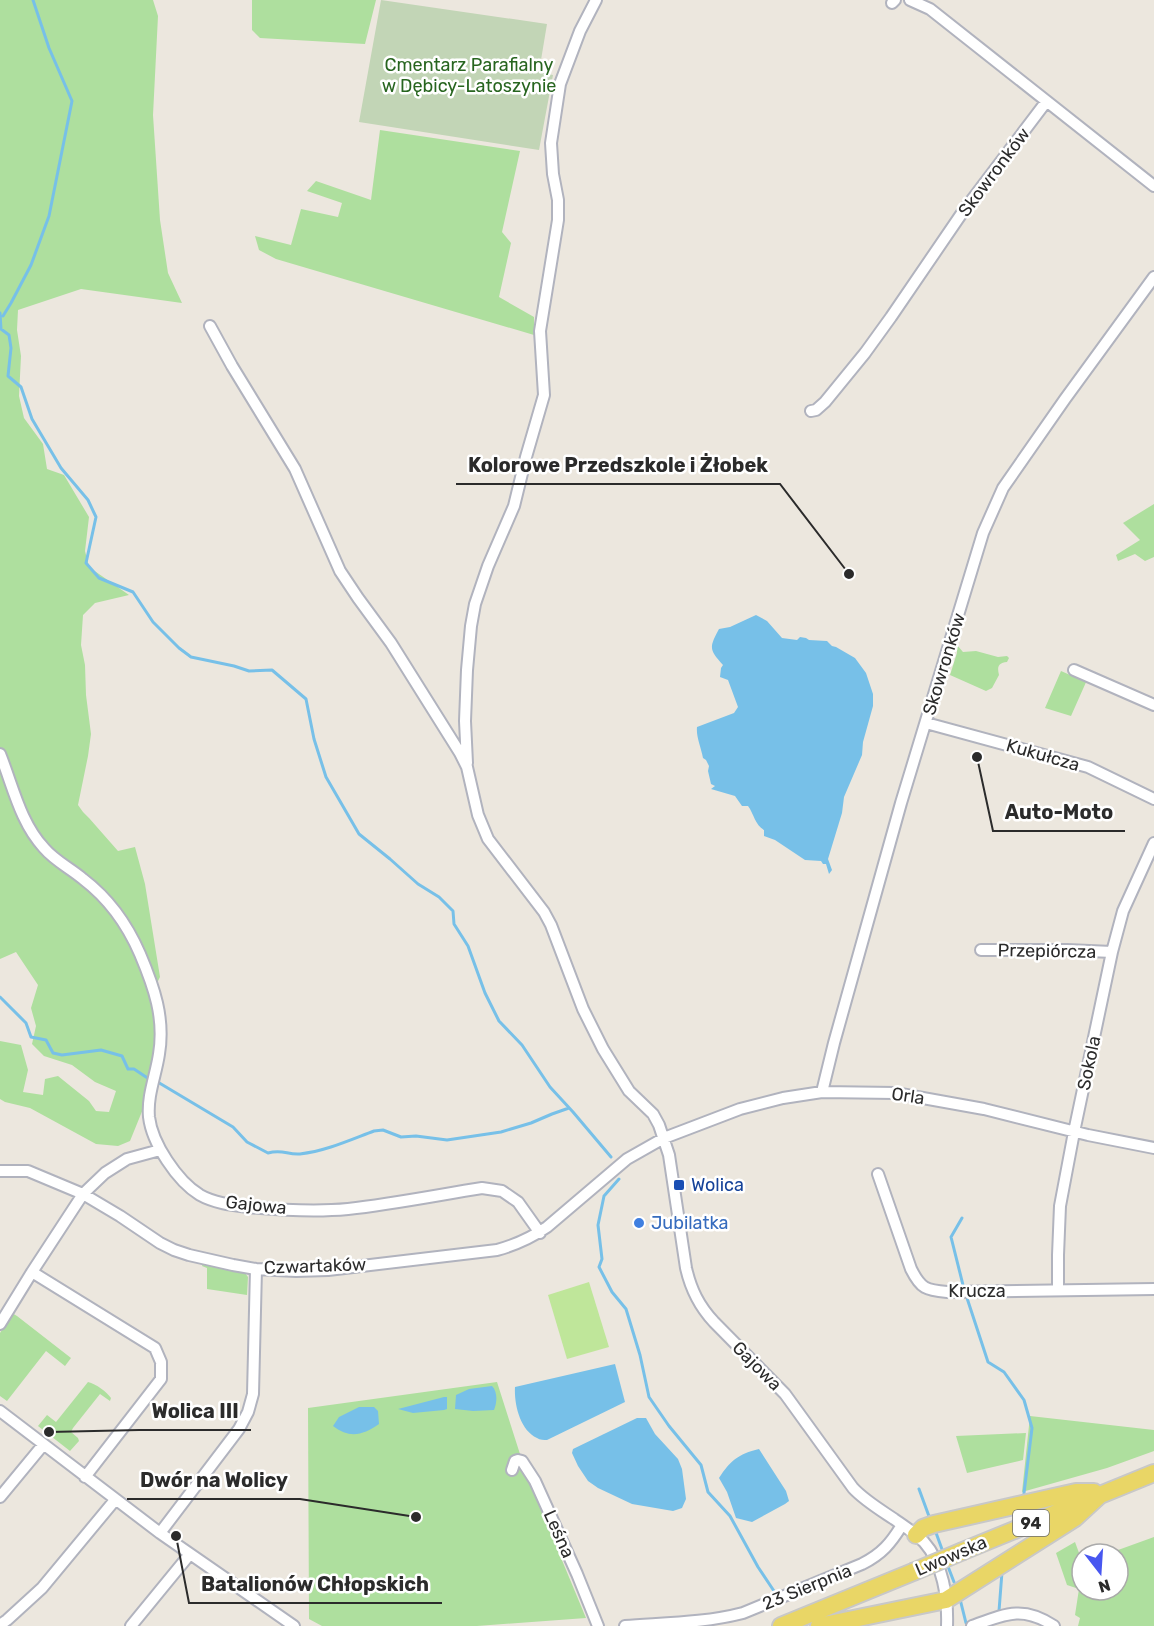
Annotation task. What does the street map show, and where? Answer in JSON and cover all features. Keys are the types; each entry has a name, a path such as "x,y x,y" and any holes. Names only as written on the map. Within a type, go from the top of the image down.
{"main road":[{"name":"Lwowska","path":"781,1626 1154,1473"},
{"path":"909,1530 1076,1492 1103,1493"},
{"path":"819,1626 946,1600 1075,1518 1103,1493"}],"street":[{"path":"467,767 465,721 467,670 475,604 488,566 514,506 544,395 540,331 558,220 558,194 553,174 551,143 560,84 580,31 596,0"},
{"path":"910,0 930,9 1154,186"},
{"name":"Skowronków","path":"811,411 816,410 825,402 865,353 962,213 1046,102"},
{"name":"Skowronków","path":"822,1092 901,803 983,533 1003,488 1154,277"},
{"path":"210,326 295,469 340,570 391,643 467,767"},
{"path":"1074,670 1154,705"},
{"name":"Kukułcza","path":"926,723 1088,767 1154,800"},
{"name":"Gajowa","path":"0,754 25,821 38,842 55,859 85,880 108,902 139,951 155,992 160,1016 160,1054 153,1082 149,1118 160,1150 179,1177 200,1195 225,1204 276,1210 347,1209 482,1188 502,1191 518,1202 540,1233"},
{"name":"Gajowa","path":"467,767 478,815 492,846 544,912 583,1009 599,1041 629,1090 653,1113 664,1138 669,1155 686,1268 690,1284 703,1311 785,1394 853,1488 863,1498 909,1530 930,1550 939,1569 946,1600"},
{"name":"Sokola","path":"1058,1290 1060,1206 1112,952 1123,911 1154,843"},
{"name":"Przepiórcza","path":"981,950 1112,952"},
{"name":"Orla","path":"664,1138 740,1109 783,1098 822,1092 895,1093 984,1109 1074,1132 1154,1148"},
{"path":"540,1233 636,1153 664,1138"},
{"path":"0,1324 83,1194 105,1173 127,1159 160,1150"},
{"name":"Czwartaków","path":"0,1171 28,1171 83,1194 174,1250 256,1269 328,1270 497,1251 540,1233"},
{"name":"Krucza","path":"878,1174 911,1269 917,1282 928,1290 971,1292 1154,1289"},
{"path":"160,1533 239,1429 248,1412 253,1394 256,1269"},
{"path":"32,1272 155,1348 161,1362 161,1379 85,1477"},
{"path":"0,1412 160,1533 294,1626"},
{"path":"0,1497 43,1445"},
{"name":"Leśna","path":"512,1470 515,1461 522,1461 535,1481 598,1626"},
{"path":"0,1624 42,1588 115,1500"},
{"name":"23 Sierpnia","path":"625,1626 707,1620 743,1613 862,1564 877,1556 909,1530"},
{"path":"131,1626 190,1554"},
{"path":"946,1600 946,1626"},
{"path":"972,1626 996,1617 1024,1613 1041,1617 1054,1626"}],"green space":[{"path":"0,0 153,0 158,16 153,115 160,220 168,273 182,303 81,289 18,310 17,330 21,356 19,396 24,418 43,444 47,469 64,475 89,517 85,551 89,567 129,595 95,603 83,615 81,645 91,734 78,805 118,851 135,847 145,884 160,977 152,993 157,1011 155,1049 143,1109 130,1141 118,1146 96,1144 30,1108 0,1099 0,1041 21,1045 28,1070 23,1092 43,1095 45,1079 58,1076 89,1101 96,1111 109,1112 116,1091 95,1082 72,1065 44,1056 32,1044 36,1026 31,1008 38,985 16,952 0,959"},
{"path":"252,0 376,0 365,44 260,38 252,30"},
{"name":"Cmentarz Parafialny w Dębicy-Latoszynie","path":"381,0 547,24 539,72 553,75 539,150 359,122"},
{"path":"380,130 520,151 502,232 511,243 499,297 534,317 534,335 276,259 259,250 255,236 291,245 301,209 338,217 342,203 307,191 316,181 371,200"},
{"path":"1154,504 1154,557 1145,561 1135,554 1118,561 1116,555 1140,540 1123,523"},
{"path":"957,645 963,652 976,651 1009,658 1007,662 999,666 999,675 992,688 986,691 950,675 957,653"},
{"path":"1061,671 1087,680 1071,716 1045,708"},
{"path":"203,1263 245,1273 248,1277 247,1295 207,1289 207,1268 202,1266"},
{"path":"589,1282 609,1347 567,1359 548,1295"},
{"path":"12,1313 71,1358 65,1366 46,1351 7,1401 0,1396 0,1333"},
{"path":"88,1382 101,1388 111,1398 110,1401 100,1394 73,1428 71,1432 79,1441 70,1451 38,1426 47,1415 56,1422"},
{"path":"497,1382 527,1476 586,1618 477,1626 322,1626 309,1619 308,1408"},
{"path":"1030,1416 1154,1430 1154,1451 1107,1468 1022,1492"},
{"path":"1026,1433 1023,1460 967,1473 956,1436"},
{"path":"1154,1537 1154,1626 1078,1626 1080,1618 1075,1615 1077,1602 1130,1602 1130,1546"},
{"path":"1070,1545 1070,1586 1067,1585 1056,1553"}],"water":[{"path":"756,615 767,621 782,638 797,640 800,637 827,641 855,658 866,673 873,694 873,706 863,742 862,755 844,797 842,813 828,859 832,870 829,874 826,864 821,861 805,860 775,840 764,836 764,830 748,806 742,806 735,796 711,789 715,786 711,784 709,766 703,758 697,727 734,713 738,707 728,680 720,677 723,665 713,652 713,640 719,629 730,627"},
{"path":"615,1364 625,1402 547,1440 538,1439 526,1429 519,1416 515,1387"},
{"path":"492,1386 496,1398 494,1410 455,1409 456,1395 469,1389"},
{"path":"447,1397 447,1409 444,1410 413,1413 398,1409"},
{"path":"359,1407 374,1407 378,1411 379,1424 356,1434 345,1433 333,1426 339,1417"},
{"path":"637,1418 646,1418 655,1434 678,1459 682,1469 686,1499 682,1508 673,1511 632,1504 588,1481 578,1466 572,1453 573,1449"},
{"path":"759,1449 786,1491 789,1501 752,1522 736,1518 727,1492 719,1478 735,1459"}],"waterway":[{"path":"3,316 31,265 49,216 72,101 49,48 33,0"},
{"path":"0,313 1,329 9,335 11,348 8,376 21,387 32,419 61,468 88,500 96,517 86,563 99,578 133,592 153,622 191,657 249,671 272,670 306,699 314,739 326,777 359,834 418,884 439,897 453,911 454,924 468,946 485,993 499,1021 522,1045 550,1087 611,1157"},
{"path":"0,997 26,1023 31,1037 46,1040 53,1053 62,1055 101,1050 122,1056 128,1069 134,1069 149,1079"},
{"path":"156,1081 233,1127 247,1142 268,1153 310,1153 383,1130 401,1137 416,1136 447,1140 501,1132 569,1108"},
{"path":"619,1179 604,1196 598,1225 602,1259 599,1267 612,1292 626,1309 640,1355 649,1397 701,1465 708,1492 730,1516 774,1591"},
{"path":"962,1218 951,1237 964,1289"},
{"path":"966,1295 988,1362 1004,1372 1024,1400 1032,1428 1024,1493"},
{"path":"919,1489 930,1519"},
{"path":"935,1530 943,1552"},
{"path":"947,1564 954,1582"},
{"path":"999,1611 1002,1572"},
{"path":"960,1599 966,1623"}],"place":[{"name":"Kolorowe Przedszkole i Żłobek","path":"849,574"},
{"name":"Auto-Moto","path":"977,757"},
{"name":"Wolica","path":"679,1185"},
{"name":"Jubilatka","path":"639,1223"},
{"name":"Wolica III","path":"49,1432"},
{"name":"Dwór na Wolicy","path":"416,1517"},
{"name":"Batalionów Chłopskich","path":"176,1536"}]}
